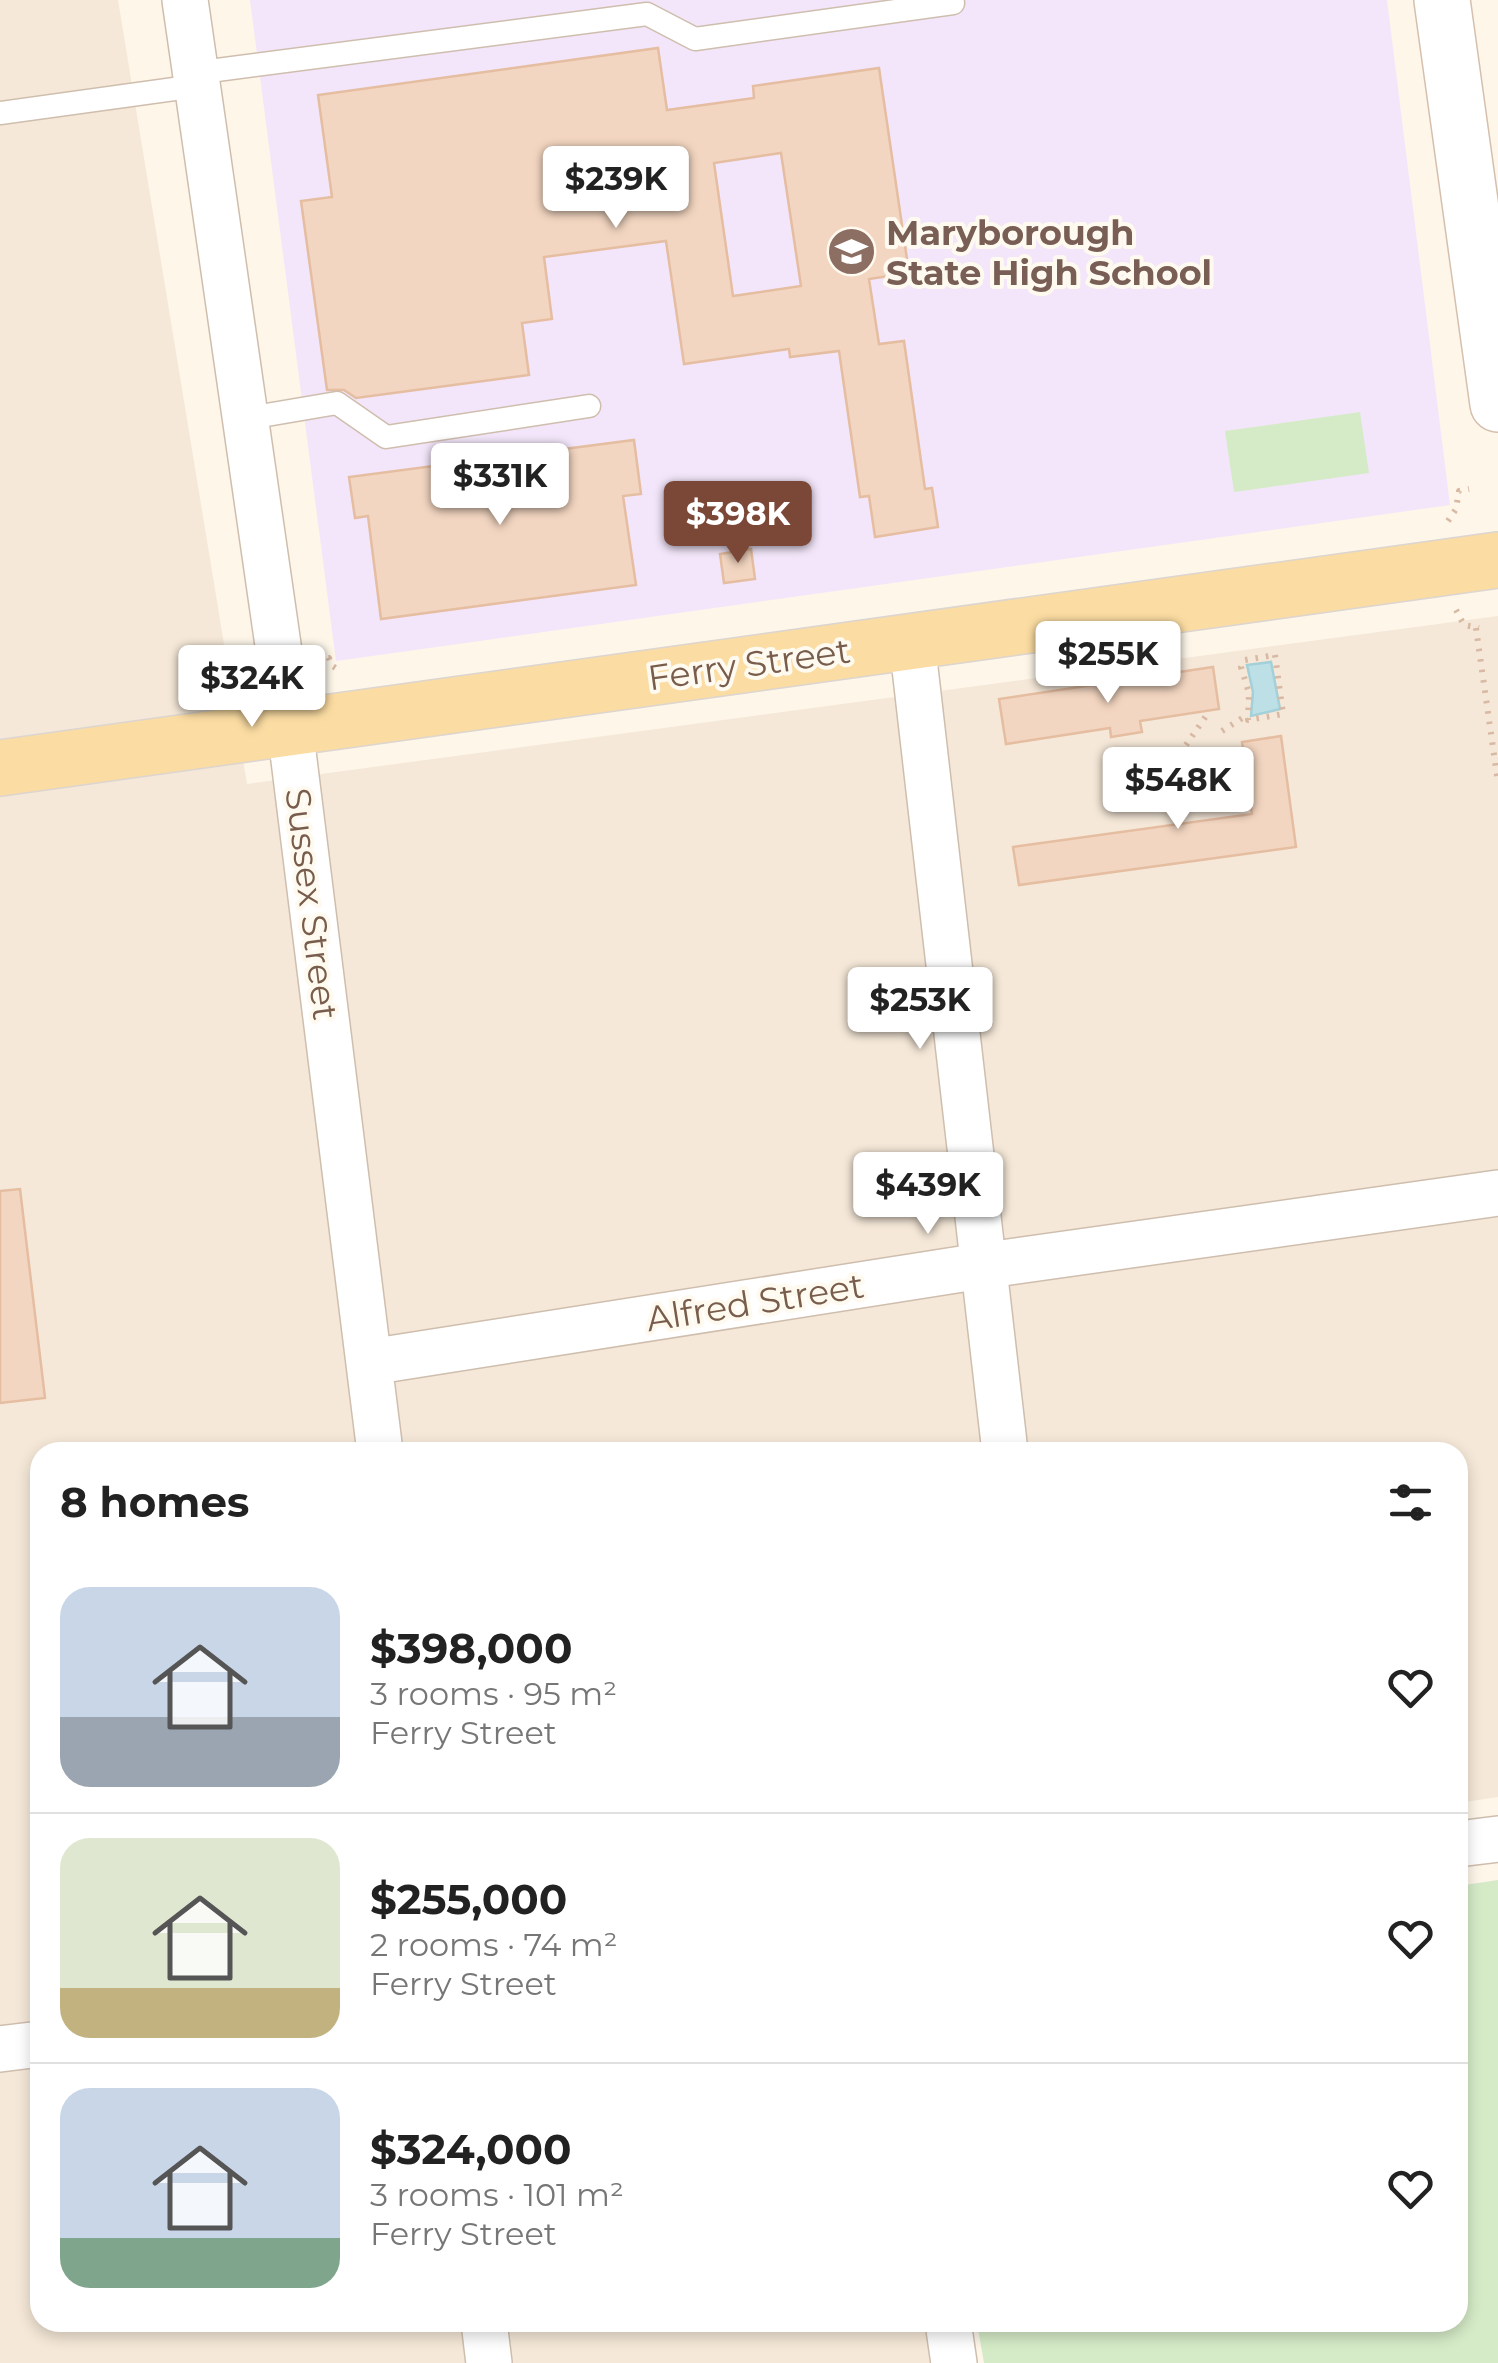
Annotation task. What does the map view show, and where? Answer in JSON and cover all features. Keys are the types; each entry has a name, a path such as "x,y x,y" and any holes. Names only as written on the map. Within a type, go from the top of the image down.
{"main road":[{"path":"1442,0 1498,404"},
{"name":"Ferry Street","path":"0,768 1498,560"}],"street":[{"name":"Sussex Street","path":"185,0 290,728 379,1442"},
{"path":"912,642 1003,1442"},
{"name":"Alfred Street","path":"370,1362 981,1266 1498,1192"},
{"path":"1468,1842 1498,1838"},
{"path":"0,2049 30,2045"},
{"path":"485,2332 489,2363"},
{"path":"949,2332 954,2363"}],"lane":[{"path":"0,113 195,79 647,14 694,39 954,2"},
{"path":"244,419 337,404 386,437 589,406"}],"path":[{"path":"1448,523 1460,491 1469,489"},
{"path":"1453,604 1464,625 1478,628 1498,783"},
{"path":"1275,656 1283,714 1248,720 1247,716 1249,693 1241,667 1245,660 1275,656"},
{"path":"1186,745 1206,716"},
{"path":"1222,731 1247,716"}],"shaded area":[{"path":"0,0 118,0 247,784 1498,616 1498,1797 1468,1802 1468,1442 30,1442 30,2332 931,2332 936,2363 0,2363"},
{"name":"Maryborough State High School","path":"250,0 1387,0 1450,505 336,661"}],"green space":[{"path":"1360,412 1369,473 1234,492 1225,431"},
{"path":"1498,1880 1498,2363 984,2363 979,2332 1468,2332 1468,1884"}],"water":[{"path":"1271,662 1280,709 1251,716 1253,692 1247,665"}],"building":[{"path":"658,48 667,110 754,98 753,86 879,68 909,273 869,279 879,344 904,341 925,489 932,488 938,527 875,537 869,496 860,497 839,351 790,357 789,349 684,364 666,241 544,257 552,319 522,323 529,375 356,398 344,390 327,390 301,201 332,197 318,95","holes":["781,153 801,286 733,296 714,163"]},
{"path":"634,440 641,494 623,496 636,585 381,619 368,516 355,518 349,477"},
{"path":"751,549 755,579 724,583 720,554"},
{"path":"1213,667 1219,709 1140,721 1142,732 1111,737 1110,728 1006,744 999,699"},
{"path":"1281,736 1296,847 1019,885 1013,847 1252,814 1242,742"},
{"path":"20,1189 45,1398 0,1403 0,1191"}],"place":[{"name":"Maryborough State High School","path":"851,252"}]}
